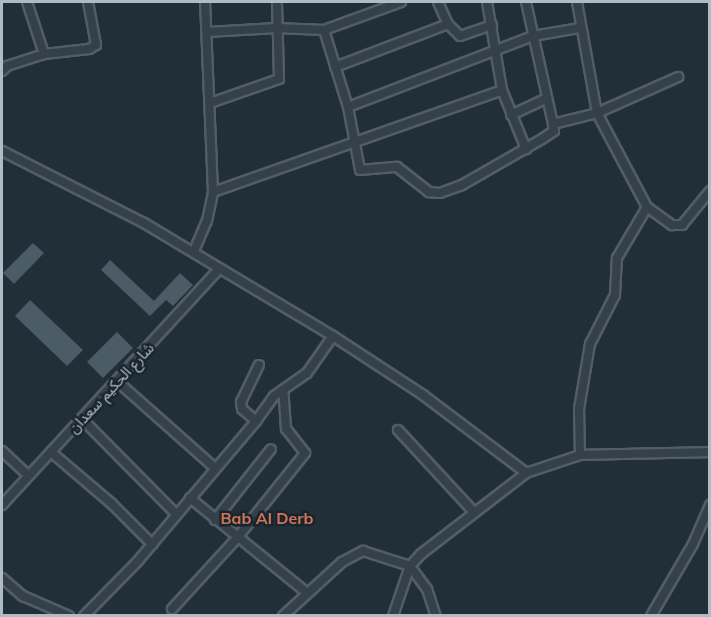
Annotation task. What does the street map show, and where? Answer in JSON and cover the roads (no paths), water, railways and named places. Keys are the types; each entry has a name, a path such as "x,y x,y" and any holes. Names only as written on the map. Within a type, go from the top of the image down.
{"street":[{"path":"27,2 44,54"},
{"path":"2,71 7,66 44,54 89,50 96,45 88,2"},
{"path":"194,251 207,221 213,192 205,2"},
{"path":"210,103 279,80 277,2"},
{"path":"207,32 277,28 324,30 401,2"},
{"path":"438,2 448,24 460,36 492,25"},
{"path":"487,2 502,90 526,149"},
{"path":"324,30 348,107 360,170 398,167 434,193 462,185 554,131 526,2"},
{"path":"577,2 597,113 648,207 672,225 682,225 710,191"},
{"path":"335,67 448,24"},
{"path":"348,107 533,36 580,28"},
{"path":"553,124 597,113 678,77"},
{"path":"213,192 502,90"},
{"path":"511,115 546,99"},
{"path":"2,151 194,251 333,336 423,395 526,473"},
{"path":"580,454 579,409 590,344 615,295 617,258 648,207"},
{"name":"شارع الحكيم سعدان","path":"2,505 118,382 219,268"},
{"path":"84,615 152,544 283,390 307,373 333,336"},
{"path":"256,421 242,409 240,402 259,366"},
{"path":"118,382 215,468"},
{"path":"172,609 237,538 305,453 286,429 283,390"},
{"path":"82,419 176,514"},
{"path":"398,429 474,512"},
{"path":"215,520 271,449"},
{"path":"2,451 28,475"},
{"path":"51,452 122,512 152,544"},
{"path":"393,615 410,566 443,534 526,473 580,454 710,452"},
{"path":"190,498 306,592"},
{"path":"651,615 693,544 710,505"},
{"path":"283,615 306,592 355,553 363,551 410,566 427,590 436,615"},
{"path":"2,578 23,596 69,615"}],"district":[{"name":"Bab Al Derb","path":"267,518"}]}
